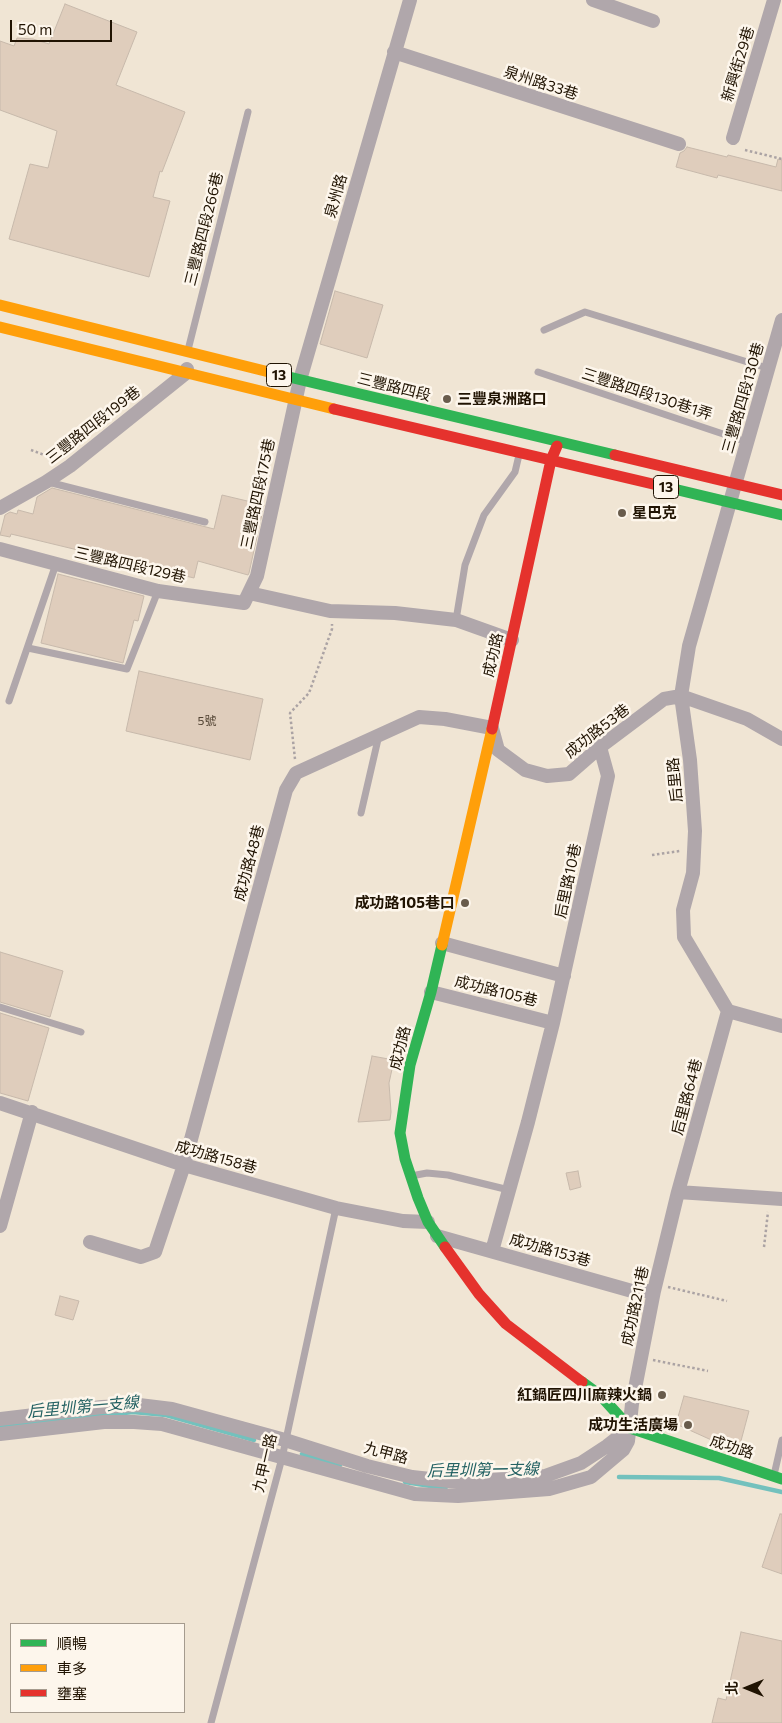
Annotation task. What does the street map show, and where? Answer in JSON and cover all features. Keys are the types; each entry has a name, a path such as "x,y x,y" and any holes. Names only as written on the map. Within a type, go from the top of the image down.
{"main road":[{"name":"三豐路四段","path":"0,305 187,353 782,495"},
{"name":"13","path":"0,327 295,400 782,515"},
{"name":"成功路","path":"558,442 551,460 512,640 431,992 410,1065 400,1133 405,1159 428,1222 479,1294 506,1324 601,1396 630,1428 778,1477"}],"street":[{"name":"泉州路","path":"295,400 410,0"},
{"path":"592,0 653,21"},
{"name":"新興街29巷","path":"733,138 774,0"},
{"name":"泉州路33巷","path":"394,52 678,144"},
{"name":"三豐路四段130巷","path":"736,484 782,320"},
{"path":"186,373 187,353"},
{"name":"三豐路四段199巷","path":"0,508 70,466 186,373"},
{"name":"三豐路四段175巷","path":"249,593 257,576 295,400"},
{"name":"后里路","path":"728,1011 684,937 683,910 693,873 695,831 690,760 681,696 689,646 736,484"},
{"name":"三豐路四段129巷","path":"0,549 158,591 244,604 249,593"},
{"path":"249,593 330,611 395,613 456,620 512,640"},
{"path":"681,696 747,719 782,739"},
{"name":"成功路53巷","path":"492,728 498,750 525,770 548,776 569,774 600,747 664,699 681,696"},
{"path":"296,773 419,716 492,728"},
{"name":"后里路10巷","path":"492,1251 528,1122 553,1022 608,776 600,747"},
{"name":"成功路48巷","path":"90,1242 141,1256 155,1252 184,1165 286,790 296,773"},
{"path":"442,943 564,976"},
{"name":"成功路105巷","path":"431,992 553,1022"},
{"path":"728,1011 782,1026"},
{"name":"后里路64巷","path":"678,1192 728,1011"},
{"name":"成功路158巷","path":"0,1103 32,1112 184,1165 336,1208 403,1221 428,1222"},
{"path":"0,1226 32,1112"},
{"path":"678,1192 776,1198"},
{"name":"成功路211巷","path":"630,1428 632,1404 655,1288 678,1192"},
{"name":"成功路153巷","path":"437,1236 632,1291 655,1288"},
{"name":"九甲路","path":"0,1419 102,1407 139,1405 172,1409 412,1477 458,1482 545,1476 581,1463 608,1446 630,1428"},
{"path":"0,1434 104,1422 162,1424 415,1494 458,1496 549,1489 591,1477 623,1450 628,1440 630,1428"}],"lane":[{"name":"三豐路四段266巷","path":"187,353 248,112"},
{"path":"544,330 585,312 767,368"},
{"name":"三豐路四段130巷1弄","path":"538,372 747,442"},
{"path":"456,620 465,565 484,515 515,472 520,452"},
{"path":"46,482 205,522"},
{"path":"9,700 56,564"},
{"path":"28,648 127,669 158,591"},
{"path":"361,813 379,735"},
{"path":"0,1007 81,1032"},
{"path":"411,1176 427,1173 448,1175 509,1190"},
{"name":"九甲一路","path":"210,1723 282,1458 336,1208"},
{"path":"778,1477 782,1440"},
{"path":"381,1484 385,1470"}],"path":[{"path":"745,150 782,159"},
{"path":"31,450 70,466"},
{"path":"296,773 290,713 309,693 332,629 330,611"},
{"path":"652,855 694,849"},
{"path":"764,1246 776,1198"},
{"path":"655,1288 727,1301"},
{"path":"641,1358 708,1371"}],"building":[{"path":"65,4 137,32 116,85 185,112 162,172 160,171 153,197 170,201 149,277 9,239 30,164 48,168 57,131 0,110 0,41 14,46 17,38 33,39 49,44"},
{"path":"687,147 776,167 778,159 782,160 782,191 718,175 717,178 676,167 680,153"},
{"path":"335,291 383,305 367,358 320,344"},
{"path":"52,488 214,529 222,495 264,505 249,573 248,575 198,561 194,578 11,534 10,537 0,535 5,515 10,512 17,514 18,510 33,514 37,497"},
{"path":"58,574 144,596 138,621 134,620 123,663 41,643"},
{"path":"139,671 263,699 250,760 126,731"},
{"path":"0,952 63,971 50,1017 0,1002"},
{"path":"0,1013 49,1028 28,1101 0,1093"},
{"path":"372,1056 394,1060 389,1083 390,1120 358,1122"},
{"path":"578,1171 581,1187 570,1190 566,1173"},
{"path":"60,1296 79,1301 73,1320 55,1315"},
{"path":"684,1396 749,1411 738,1452 676,1424"},
{"path":"780,1514 782,1514 782,1574 762,1567"},
{"path":"741,1632 782,1641 782,1723 712,1723 718,1698 726,1700"}],"waterway":[{"name":"后里圳第一支線","path":"0,1427 133,1412 166,1415 254,1440"},
{"name":"后里圳第一支線","path":"302,1454 340,1465"},
{"name":"后里圳第一支線","path":"619,1477 719,1478 782,1492"},
{"name":"后里圳第一支線","path":"405,1482 446,1487"}],"traffic: fast":[{"path":"285,376 615,455"},
{"path":"674,489 782,515"},
{"path":"442,945 410,1065 400,1133 405,1159 418,1198 428,1222 445,1247"},
{"path":"582,1382 601,1396 630,1428 782,1479"}],"traffic: slow":[{"path":"0,305 285,376"},
{"path":"0,327 334,409"},
{"path":"442,945 492,729"}],"traffic: jam":[{"path":"334,409 674,489"},
{"path":"492,729 551,460 557,446"},
{"path":"615,455 782,495"},
{"path":"445,1247 479,1294 506,1324 582,1382"}],"place":[{"name":"三豐泉洲路口","path":"447,399"},
{"name":"星巴克","path":"622,513"},
{"name":"成功路105巷口","path":"465,903"},
{"name":"紅鍋匠四川麻辣火鍋","path":"662,1395"},
{"name":"成功生活廣場","path":"688,1425"}]}
